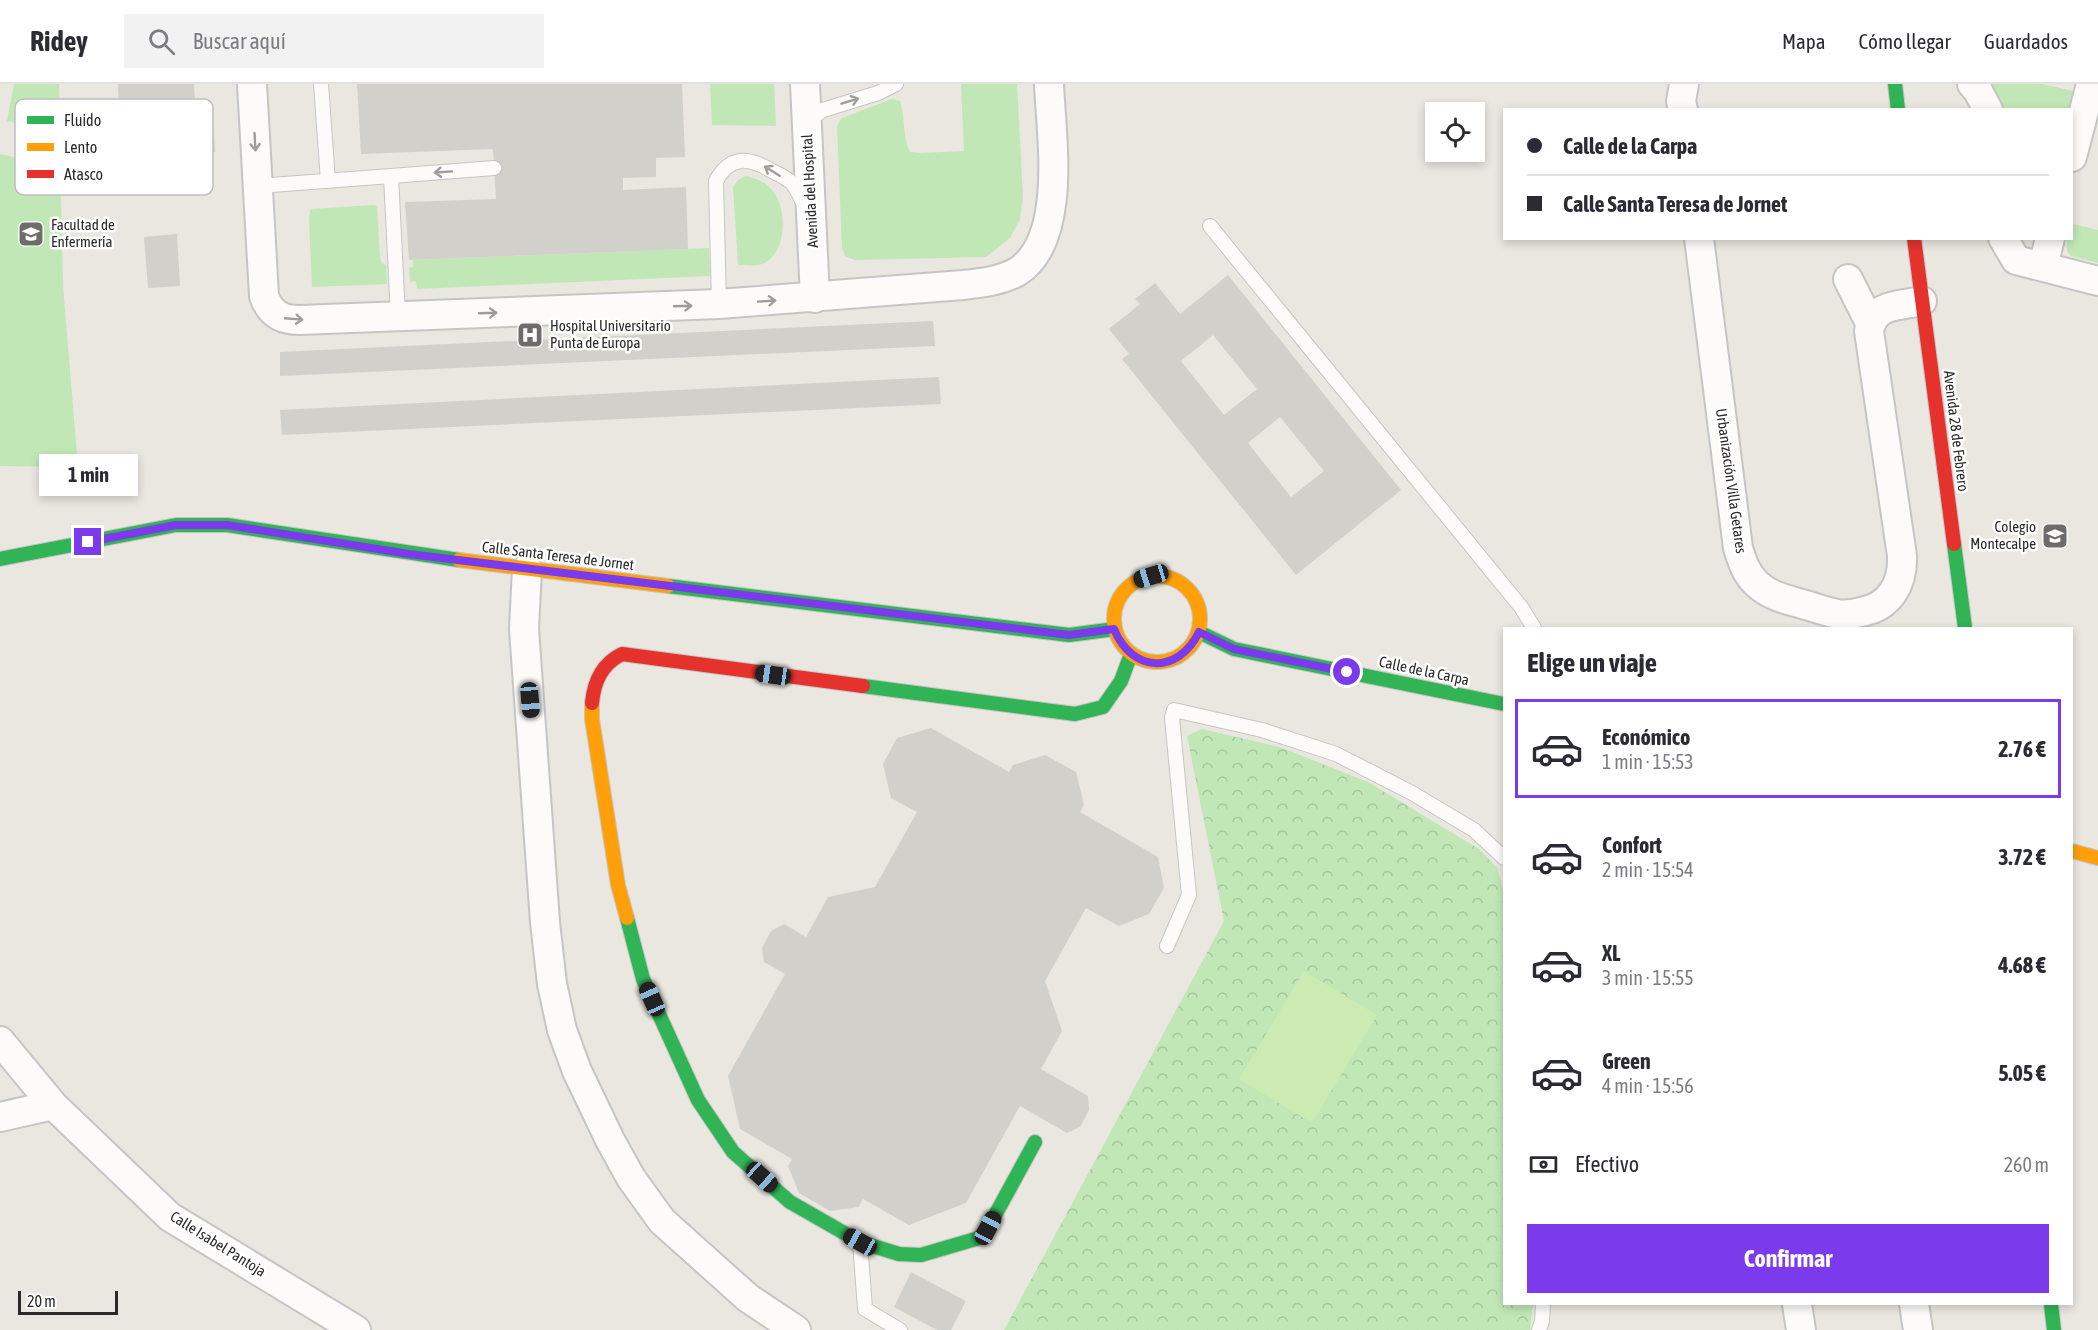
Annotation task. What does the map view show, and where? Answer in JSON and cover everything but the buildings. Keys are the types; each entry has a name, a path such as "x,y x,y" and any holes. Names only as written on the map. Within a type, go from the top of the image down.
{"street":[{"path":"252,84 264,296 273,312 290,320 719,304 815,298 996,281 1017,271 1034,256 1045,232 1051,204 1053,174 1049,84"},
{"name":"Avenida del Hospital","path":"805,84 815,298"},
{"path":"1683,108 1681,100 1684,84"},
{"path":"1895,84 1898,108"},
{"path":"1972,84 1987,108"},
{"path":"2073,154 2091,84"},
{"name":"Urbanización Villa Getares","path":"1699,240 1738,548 1744,566 1755,583 1770,595 1839,615 1870,610 1881,605 1898,585 1902,570 1869,331 1870,323 1848,279"},
{"name":"Avenida 28 de Febrero","path":"1914,240 1965,627"},
{"path":"2004,240 2016,260 2098,281"},
{"path":"2043,267 2050,240"},
{"path":"1870,323 1879,310 1923,301"},
{"name":"Calle Santa Teresa de Jornet","path":"0,559 176,525 227,525 409,554 1069,635 1114,629"},
{"path":"527,569 525,629 545,922 552,984 562,1030 577,1071 610,1140 631,1178 662,1221 748,1298 796,1330"},
{"path":"1151,576 1166,576 1180,582 1190,591 1198,604 1201,617 1199,632 1193,645 1183,655 1170,661 1156,663 1143,661 1131,654 1120,643 1114,629 1113,615 1126,589 1138,580 1151,576"},
{"name":"Calle de la Carpa","path":"1199,632 1234,649 1503,704"},
{"path":"1035,1142 988,1228 979,1238 921,1255 899,1254 860,1242 790,1202 733,1152 698,1100 643,979 618,885 592,719 591,697 601,669 611,658 622,654 1075,714 1103,707 1121,681 1131,654"},
{"path":"2073,851 2098,858"},
{"name":"Calle Isabel Pantoja","path":"0,1041 52,1105 170,1216 356,1330"},
{"path":"0,1117 52,1105"},
{"path":"1797,1305 1801,1330"},
{"path":"1914,1305 1918,1330"},
{"path":"2051,1305 2054,1330"}],"lane":[{"path":"321,84 328,181"},
{"path":"806,122 823,110 878,93 896,84"},
{"path":"719,304 716,181 721,172 738,161 749,160 760,163 790,182 810,213"},
{"path":"258,186 494,168"},
{"path":"391,176 398,316"},
{"path":"1210,226 1521,607 1533,627"},
{"path":"1167,946 1189,894 1172,718 1174,710 1262,729 1336,754 1412,793 1474,830 1503,857"},
{"path":"860,1242 866,1309 900,1330"},
{"path":"1539,1330 1543,1305"}],"green space":[{"path":"14,84 59,84 59,99 15,99 15,123 7,121"},
{"path":"710,84 774,84 776,126 712,125"},
{"path":"961,84 1017,84 1023,198 1020,219 1010,238 986,257 855,260 845,256 842,248 837,126 842,118 892,99 900,101 906,141 910,152 964,151"},
{"path":"1984,84 2042,84 2078,92 2073,108 1996,108"},
{"name":"Facultad de Enfermería","path":"0,154 15,157 15,195 61,195 63,286 78,467 0,466"},
{"path":"746,176 759,180 771,189 780,205 783,227 781,237 773,256 763,264 738,265 733,187 738,180"},
{"path":"375,205 377,207 380,258 386,265 387,284 312,287 309,218 311,209"},
{"path":"2073,224 2098,230 2098,263 2071,256 2067,251 2067,240 2073,240"},
{"path":"709,248 710,276 417,289 416,281 410,282 409,268 413,267 413,260"},
{"path":"1202,729 1280,747 1368,782 1479,849 1497,868 1503,889 1503,1305 1533,1305 1530,1330 1004,1330 1224,921 1187,736"},
{"path":"1304,971 1377,1015 1312,1123 1239,1079"}],"traffic: fast":[{"path":"1895,84 1898,108"},
{"path":"0,559 176,525 227,525 459,560"},
{"path":"1954,544 1965,627"},
{"path":"668,586 1069,635 1115,629"},
{"path":"1199,632 1234,649 1503,704"},
{"path":"863,686 1075,714 1103,707 1121,681 1131,654"},
{"path":"627,918 643,979 698,1100 733,1152 790,1202 860,1242 899,1254 921,1255 979,1238 988,1228 1035,1142"},
{"path":"2051,1305 2054,1330"}],"traffic: slow":[{"path":"459,560 668,586"},
{"path":"1149,576 1165,576 1188,588 1197,602 1200,619 1197,636 1188,650 1165,662 1149,662 1133,655 1121,643 1114,627 1114,611 1121,595 1133,583 1149,576"},
{"path":"592,703 592,719 618,885 627,918"},
{"path":"2073,851 2098,858"}],"traffic: jam":[{"path":"1914,240 1954,544"},
{"path":"592,703 600,674 609,663 622,654 863,686"}],"place":[{"name":"Facultad de Enfermería","path":"31,234"},
{"name":"Hospital Universitario Punta de Europa","path":"530,335"},
{"name":"Colegio Montecalpe","path":"2055,536"}],"route":[{"path":"88,542 176,525 227,525 409,554 1069,635 1114,629 1120,643 1131,654 1143,661 1156,663 1170,661 1183,655 1193,645 1199,632 1234,649 1347,672"}]}
